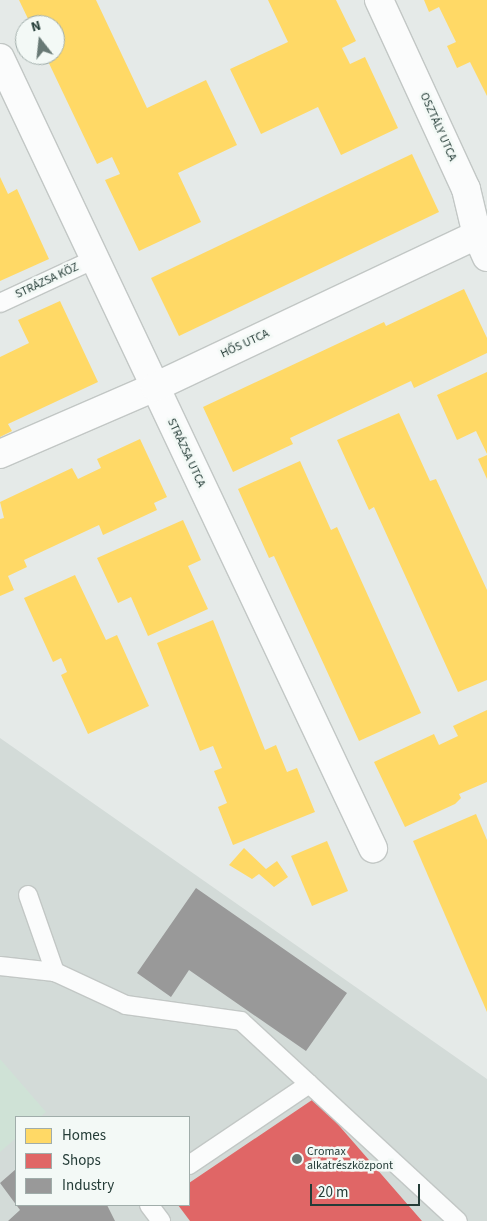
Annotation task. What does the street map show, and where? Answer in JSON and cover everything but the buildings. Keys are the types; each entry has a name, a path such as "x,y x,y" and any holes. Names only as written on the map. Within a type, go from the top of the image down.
{"street":[{"name":"OSZTÁLY UTCA","path":"379,0 466,189 484,241"},
{"name":"STRÁZSA UTCA","path":"0,58 373,848"},
{"name":"HŐS UTCA","path":"0,454 484,241"}],"lane":[{"name":"STRÁZSA KÖZ","path":"0,303 95,259"},
{"path":"28,895 55,972"},
{"path":"0,966 55,972 126,1005 241,1021 458,1221"},
{"path":"190,1164 309,1084"},
{"path":"150,1206 161,1221"}],"shaded area":[{"path":"0,738 487,1079 487,1221 0,1221"}],"green space":[{"path":"0,1059 46,1112 41,1116 15,1116 15,1139 0,1152"}],"place":[{"name":"Cromax alkatrészközpont","path":"297,1159"}]}
